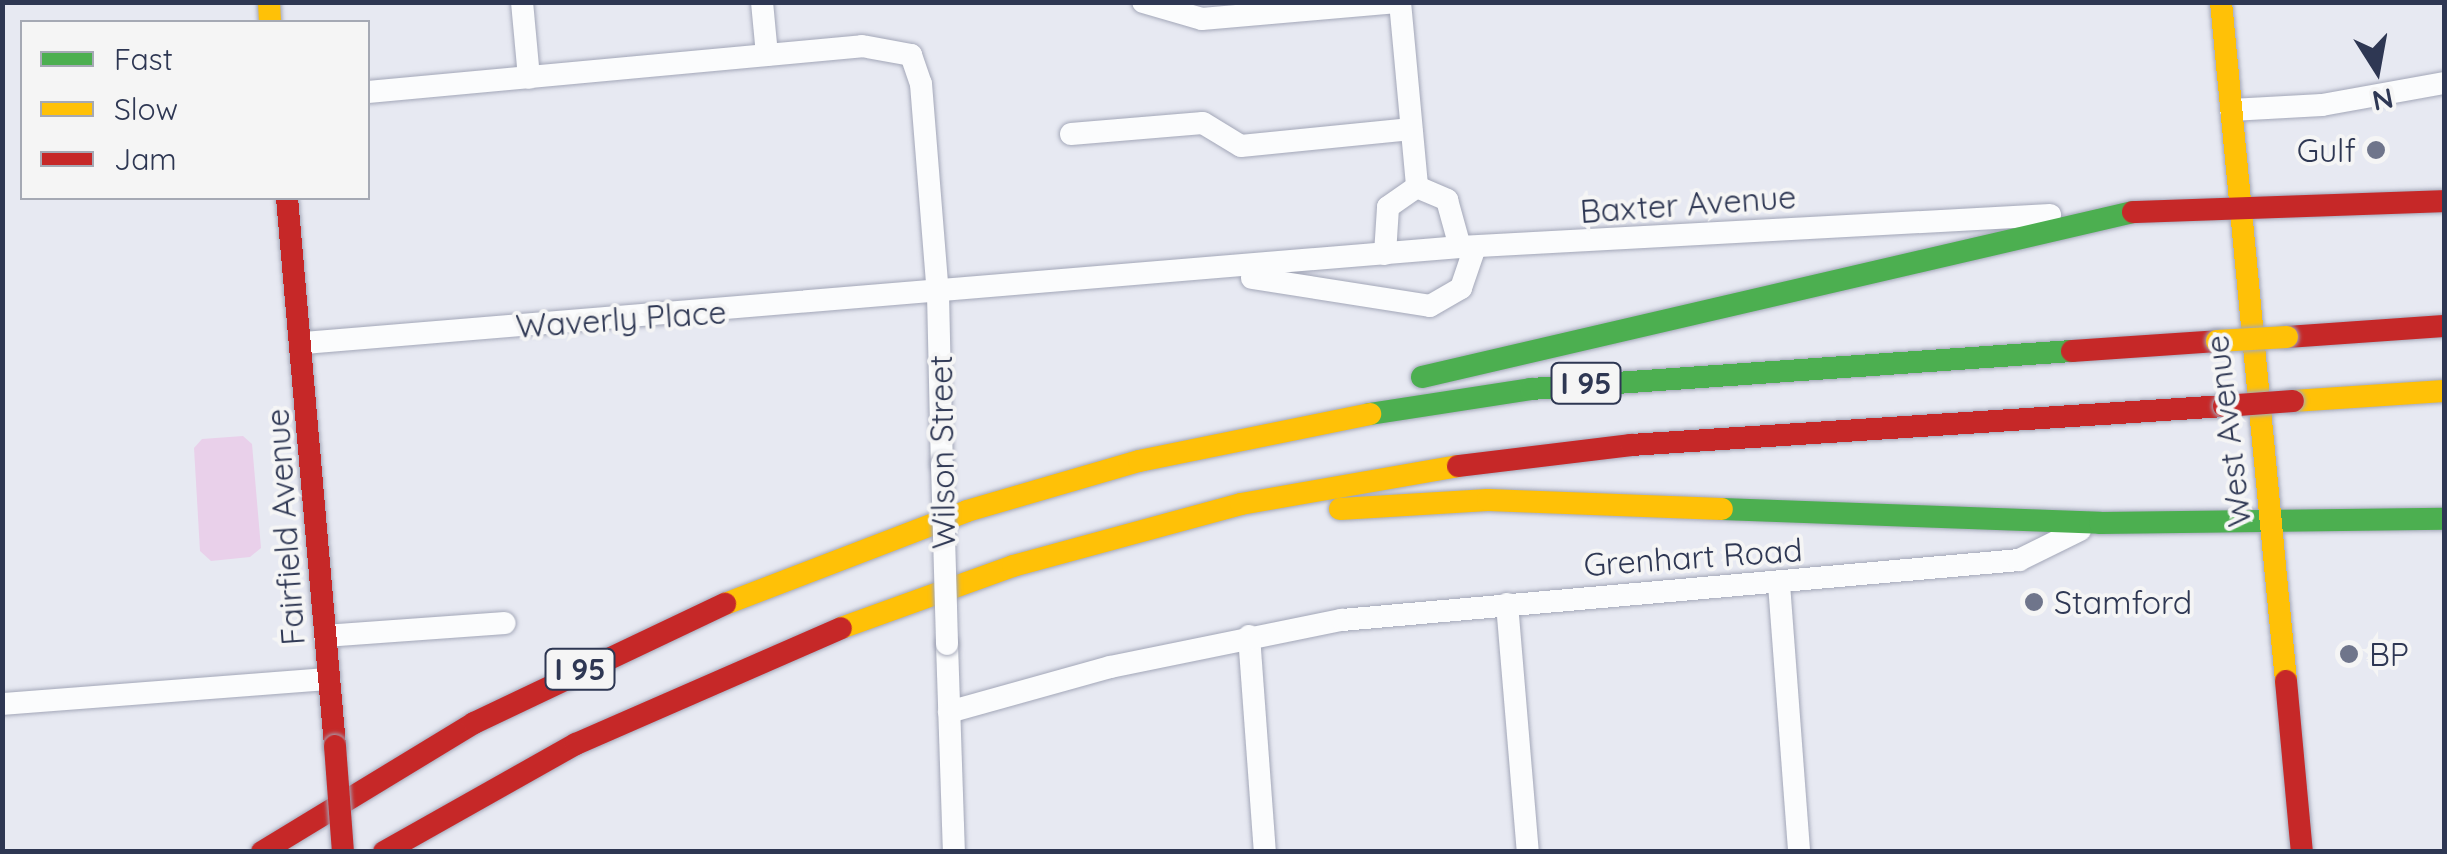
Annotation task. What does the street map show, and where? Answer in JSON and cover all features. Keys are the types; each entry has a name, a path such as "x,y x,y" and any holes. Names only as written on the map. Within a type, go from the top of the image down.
{"main road":[{"name":"West Avenue","path":"2221,2 2272,523 2296,851"},
{"name":"Fairfield Avenue","path":"287,200 304,343 343,852"},
{"name":"Baxter Avenue","path":"2132,212 2444,201"},
{"path":"1398,382 2132,212"},
{"name":"I 95","path":"262,852 474,723 634,643 836,557 1062,482 1295,425 1531,389 2444,326"},
{"name":"I 95","path":"384,852 576,744 789,646 1013,566 1165,523 1396,474 1553,453 2444,392"},
{"path":"1062,482 1313,400"},
{"path":"1165,523 1488,500 2100,523"},
{"name":"Grenhart Road","path":"2100,523 2444,519"}],"street":[{"path":"522,2 529,78"},
{"path":"370,92 767,54 762,2"},
{"path":"1143,2 1168,11 1399,2 1417,187"},
{"name":"Wilson Street","path":"767,54 886,45 911,55 920,84 938,294 954,852"},
{"path":"2231,110 2322,105 2444,83"},
{"path":"1071,134 1203,123 1241,146 1410,130"},
{"path":"1179,274 1294,281 1430,306 1461,288 1467,248 1448,200 1417,187"},
{"path":"1385,254 1388,207 1417,187"},
{"name":"Baxter Avenue","path":"938,294 1467,248 2132,212"},
{"name":"Waverly Place","path":"304,343 938,294"},
{"name":"Grenhart Road","path":"949,712 1249,636 1507,604 1779,584 2019,560 2100,523"},
{"path":"1779,584 1799,852"},
{"path":"1507,604 1528,852"},
{"path":"325,636 505,623"},
{"path":"1249,636 1265,852"},
{"path":"2,704 329,679"}],"shaded area":[{"path":"243,436 252,444 261,548 250,557 211,561 200,551 194,448 202,439"}],"traffic: fast":[{"path":"1422,377 2133,212"},
{"path":"1370,414 1531,389 2072,351"},
{"path":"1722,509 2100,523"},
{"path":"2100,523 2444,519"}],"traffic: slow":[{"path":"269,2 270,20"},
{"path":"2221,2 2286,681"},
{"path":"2217,341 2287,337"},
{"path":"2293,401 2444,391"},
{"path":"725,604 967,511 1139,461 1370,414"},
{"path":"841,628 1013,566 1241,504 1458,466"},
{"path":"1340,509 1488,500 1722,509"}],"traffic: jam":[{"path":"287,200 335,746"},
{"path":"2133,212 2444,201"},
{"path":"2287,337 2444,326"},
{"path":"2072,351 2217,341"},
{"path":"2224,406 2293,401"},
{"path":"1458,466 1631,445 2224,406"},
{"path":"262,852 474,723 725,604"},
{"path":"384,852 576,744 841,628"},
{"path":"2286,681 2302,852"},
{"path":"335,746 343,852"}],"place":[{"name":"Gulf","path":"2376,150"},
{"name":"Stamford","path":"2034,602"},
{"name":"BP","path":"2349,654"}]}
